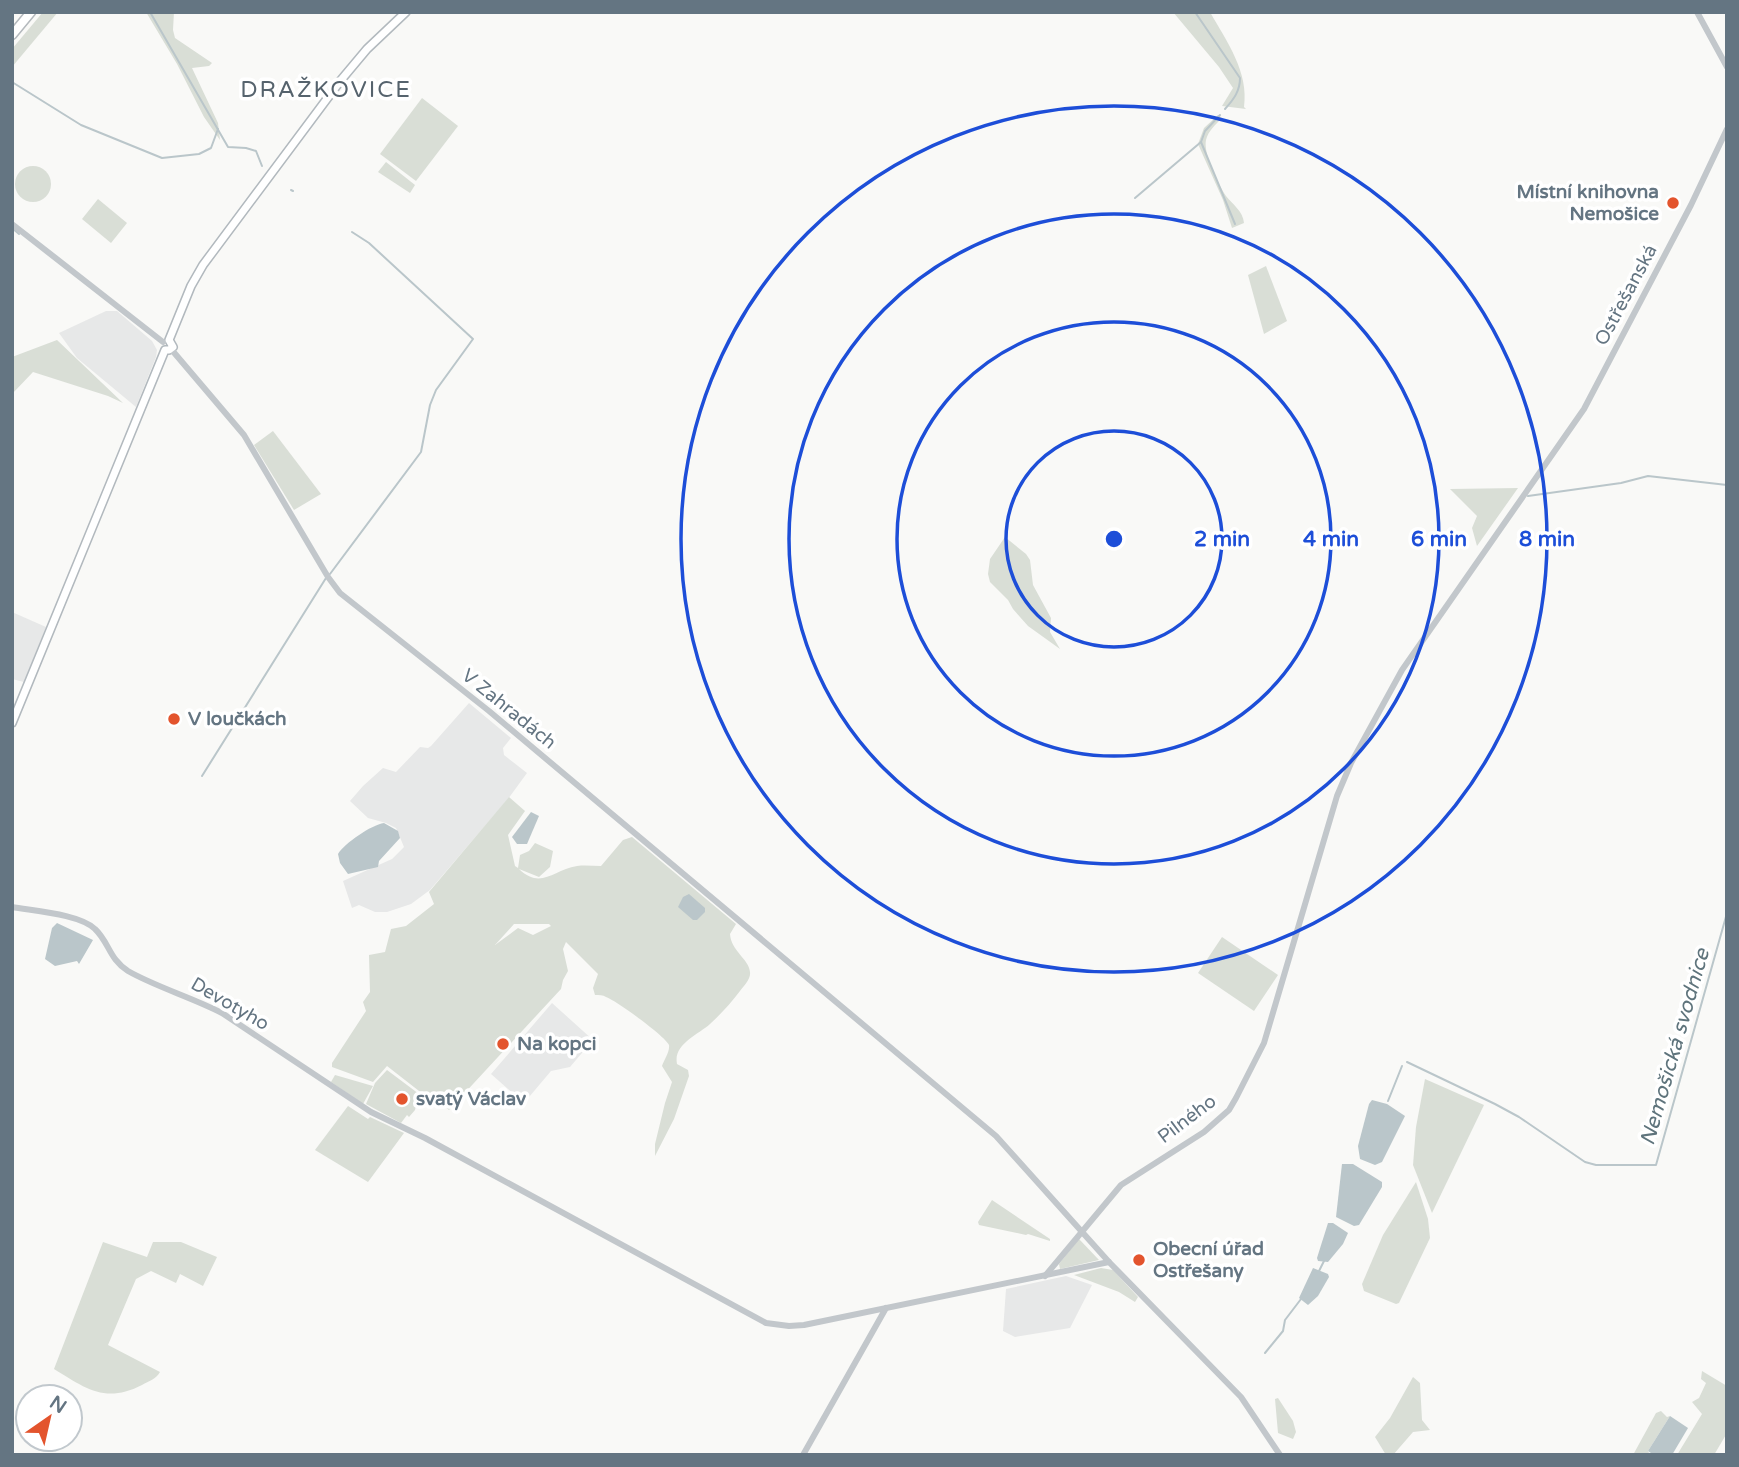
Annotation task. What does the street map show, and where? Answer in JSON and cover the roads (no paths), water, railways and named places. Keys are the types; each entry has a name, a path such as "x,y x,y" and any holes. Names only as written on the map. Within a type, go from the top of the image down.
{"main road":[{"path":"12,35 31,12"},
{"path":"12,723 191,286 203,265 347,72 406,12"}],"street":[{"path":"1697,12 1725,65"},
{"path":"1713,42 1721,51 1727,53 1725,65"},
{"name":"Ostřešanská","path":"1287,965 1337,796 1351,763 1405,664 1584,409 1691,205 1727,129"},
{"name":"V Zahradách","path":"12,224 167,345 244,435 328,577 345,598 489,711 996,1136 1109,1262 1241,1397 1280,1455"},
{"name":"Devotyho","path":"12,906 75,918 91,925 114,960 134,973 222,1013 377,1116 424,1137 755,1319 773,1325 799,1326 1109,1262"},
{"name":"Pilného","path":"1045,1276 1121,1185 1204,1132 1229,1110 1261,1051 1287,965"},
{"path":"803,1455 886,1308"}],"waterway":[{"path":"150,12 228,147 256,151 262,166"},
{"path":"1195,12 1240,78 1236,95 1225,109"},
{"path":"12,82 81,125 162,158 199,154 211,148 218,129"},
{"path":"1135,198 1201,142 1205,131 1220,115"},
{"path":"1201,142 1235,224"},
{"path":"12,228 19,234"},
{"path":"330,574 421,452 430,405 436,390 473,339 369,243 352,232"},
{"path":"1528,496 1621,483 1648,476 1727,485"},
{"path":"202,776 326,578"},
{"name":"Nemošická svodnice","path":"1407,1062 1519,1117 1585,1162 1596,1165 1656,1165 1727,913"},
{"name":"Nemošická svodnice","path":"1388,1101 1402,1066"},
{"name":"Nemošická svodnice","path":"1319,1271 1324,1261"},
{"name":"Nemošická svodnice","path":"1265,1353 1283,1331 1285,1320 1301,1299"}],"place":[{"name":"Místní knihovna Nemošice","path":"1673,203"},
{"name":"V loučkách","path":"174,719"},
{"name":"Na kopci","path":"503,1044"},
{"name":"svatý Václav","path":"402,1099"},
{"name":"Obecní úřad Ostřešany","path":"1139,1260"}],"district":[{"name":"DRAŽKOVICE","path":"326,90"}]}
